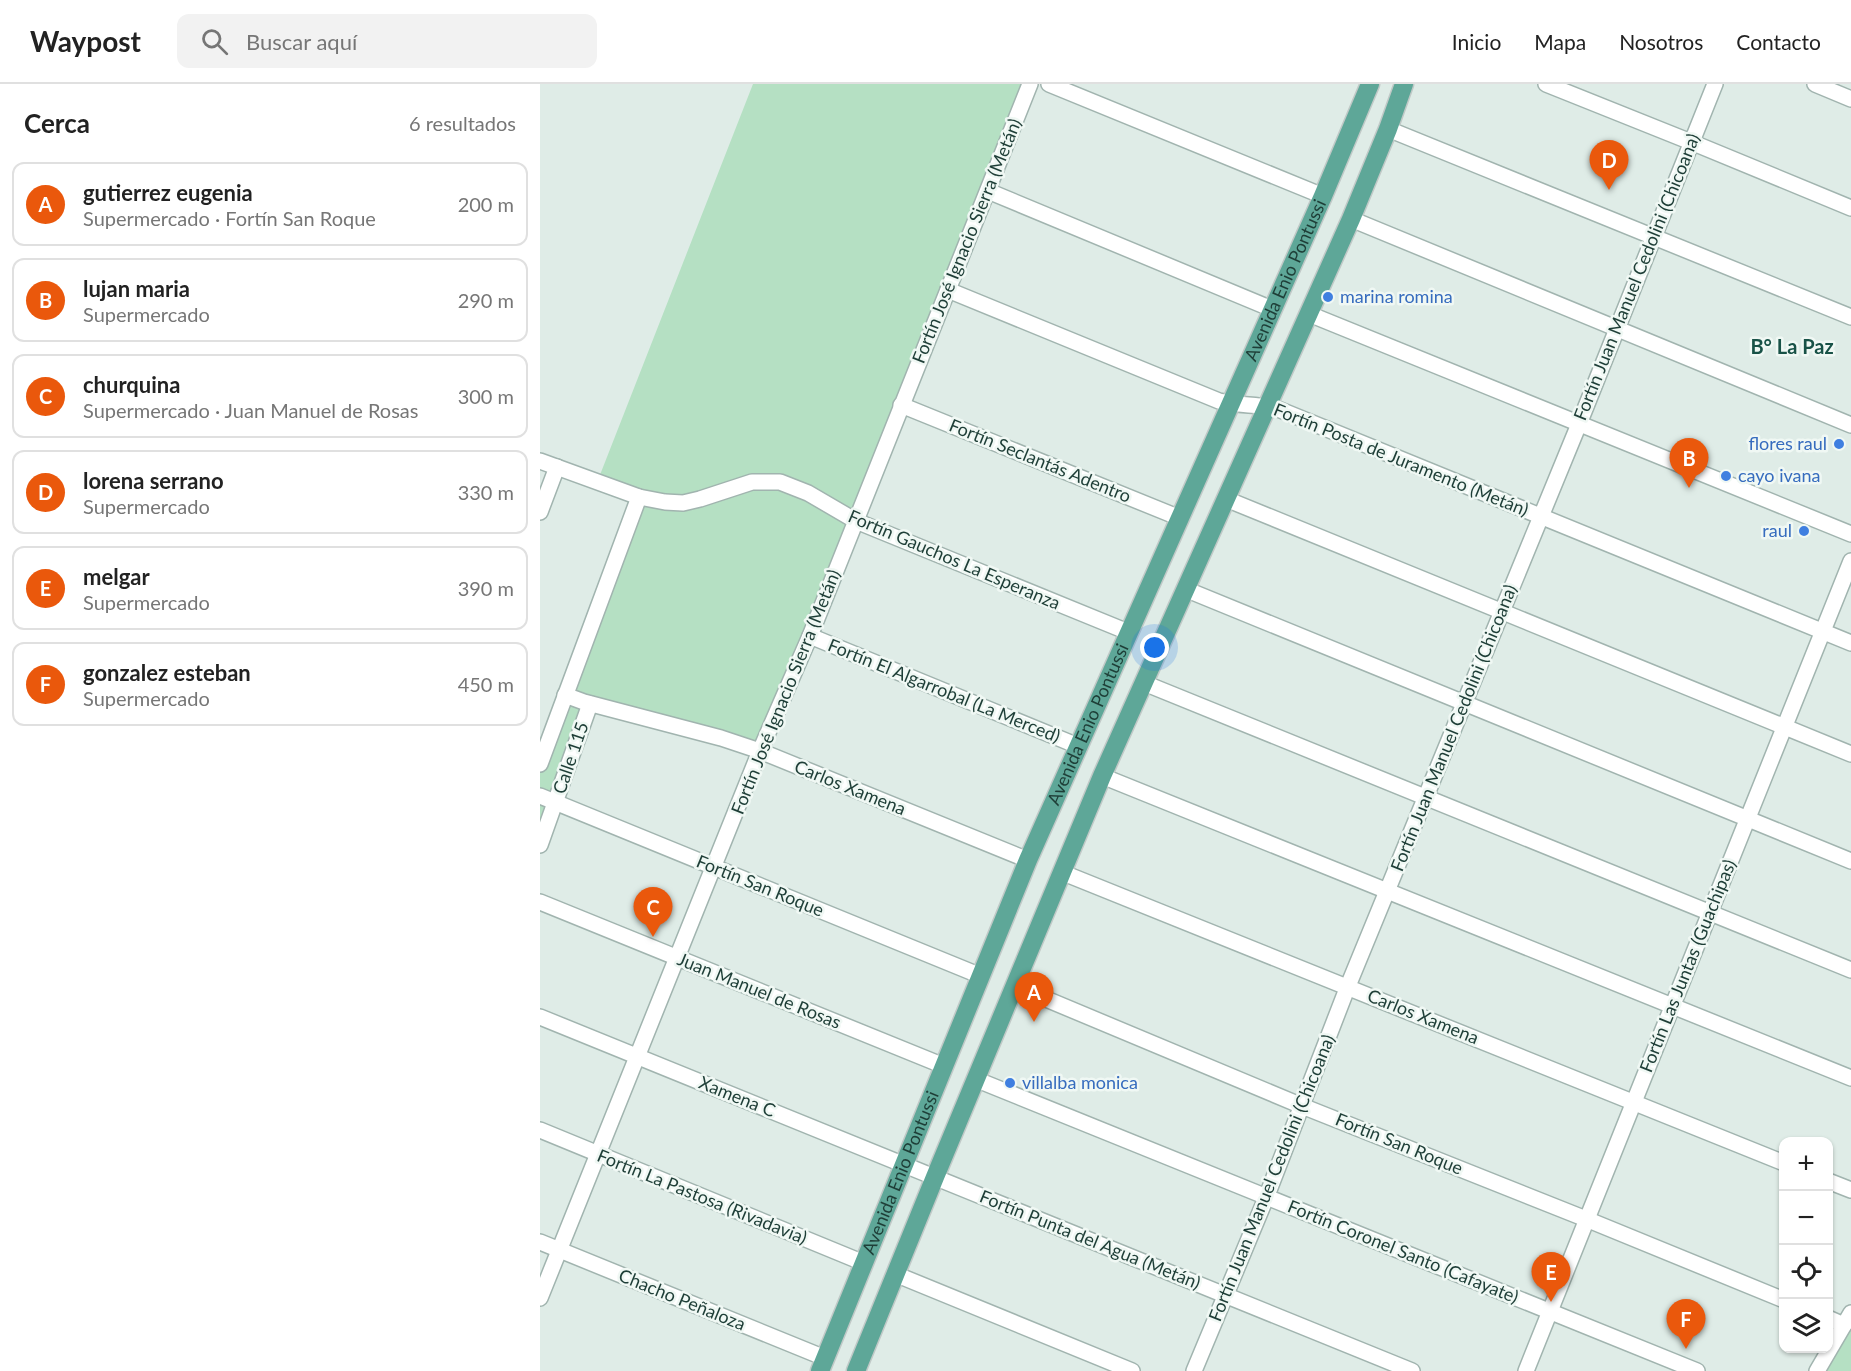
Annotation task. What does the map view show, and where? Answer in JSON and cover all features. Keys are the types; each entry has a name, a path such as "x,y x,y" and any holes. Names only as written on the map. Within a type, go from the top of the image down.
{"main road":[{"name":"Avenida Enio Pontussi","path":"822,1364 1028,860 1323,196 1370,84"},
{"name":"Avenida Enio Pontussi","path":"860,1370 934,1177 1061,872 1351,219 1404,84"}],"street":[{"name":"Fortín José Ignacio Sierra (Metán)","path":"540,1298 760,751 810,636 1030,84"},
{"path":"1049,84 1323,196"},
{"path":"1546,84 1851,208"},
{"name":"Fortín Juan Manuel Cedolini (Chicoana)","path":"1194,1371 1266,1198 1348,986 1579,424 1714,84"},
{"path":"1815,84 1851,99"},
{"path":"1388,129 1851,317"},
{"path":"988,191 1272,309"},
{"path":"1351,219 1851,425"},
{"name":"Fortín Posta de Juramento (Metán)","path":"948,290 1208,397 1230,404 1278,409 1851,643"},
{"path":"1309,314 1851,534"},
{"name":"Fortín Seclantás Adentro","path":"901,405 1180,518"},
{"name":"Fortín Gauchos La Esperanza","path":"540,461 653,501 683,503 752,482 780,482 807,493 856,521 1128,632"},
{"path":"540,512 557,467"},
{"path":"540,764 639,497"},
{"path":"1226,499 1851,754"},
{"name":"Fortín Las Juntas (Guachipas)","path":"1526,1371 1851,561"},
{"path":"1185,589 1851,861"},
{"name":"Fortín El Algarrobal (La Merced)","path":"810,636 1078,746"},
{"path":"1144,683 1851,970"},
{"name":"Carlos Xamena","path":"565,695 760,751 1028,860"},
{"name":"Calle 115","path":"540,845 590,704"},
{"path":"1102,776 1851,1078"},
{"name":"Fortín San Roque","path":"540,796 981,976"},
{"name":"Carlos Xamena","path":"1061,872 1779,1161"},
{"name":"Juan Manuel de Rosas","path":"540,902 944,1066"},
{"name":"Fortín San Roque","path":"1015,986 1302,1106 1782,1299"},
{"name":"Xamena C","path":"540,1017 934,1177"},
{"name":"Fortín Coronel Santo (Cafayate)","path":"975,1079 1697,1371"},
{"name":"Fortín La Pastosa (Rivadavia)","path":"540,1130 864,1263"},
{"name":"Fortín Punta del Agua (Metán)","path":"934,1177 1412,1371"},
{"path":"1833,1183 1851,1190"},
{"name":"Chacho Peñaloza","path":"540,1242 822,1364"},
{"path":"895,1274 1132,1371"},
{"path":"1817,1371 1848,1319 1833,1318"}],"green space":[{"path":"753,84 1027,84 759,749 591,701 540,841 540,770 639,495 598,480"},
{"path":"1851,1314 1851,1371 1817,1371 1828,1353 1833,1353 1833,1344"}],"place":[{"name":"lorena serrano","path":"1609,190"},
{"name":"marina romina","path":"1328,297"},
{"name":"flores raul","path":"1839,444"},
{"name":"cayo ivana","path":"1726,476"},
{"name":"lujan maria","path":"1689,488"},
{"name":"raul","path":"1804,531"},
{"name":"churquina","path":"653,937"},
{"name":"gutierrez eugenia","path":"1034,1022"},
{"name":"villalba monica","path":"1010,1083"},
{"name":"melgar","path":"1551,1302"},
{"name":"gonzalez esteban","path":"1686,1349"}],"district":[{"name":"B° La Paz","path":"1792,347"}]}
